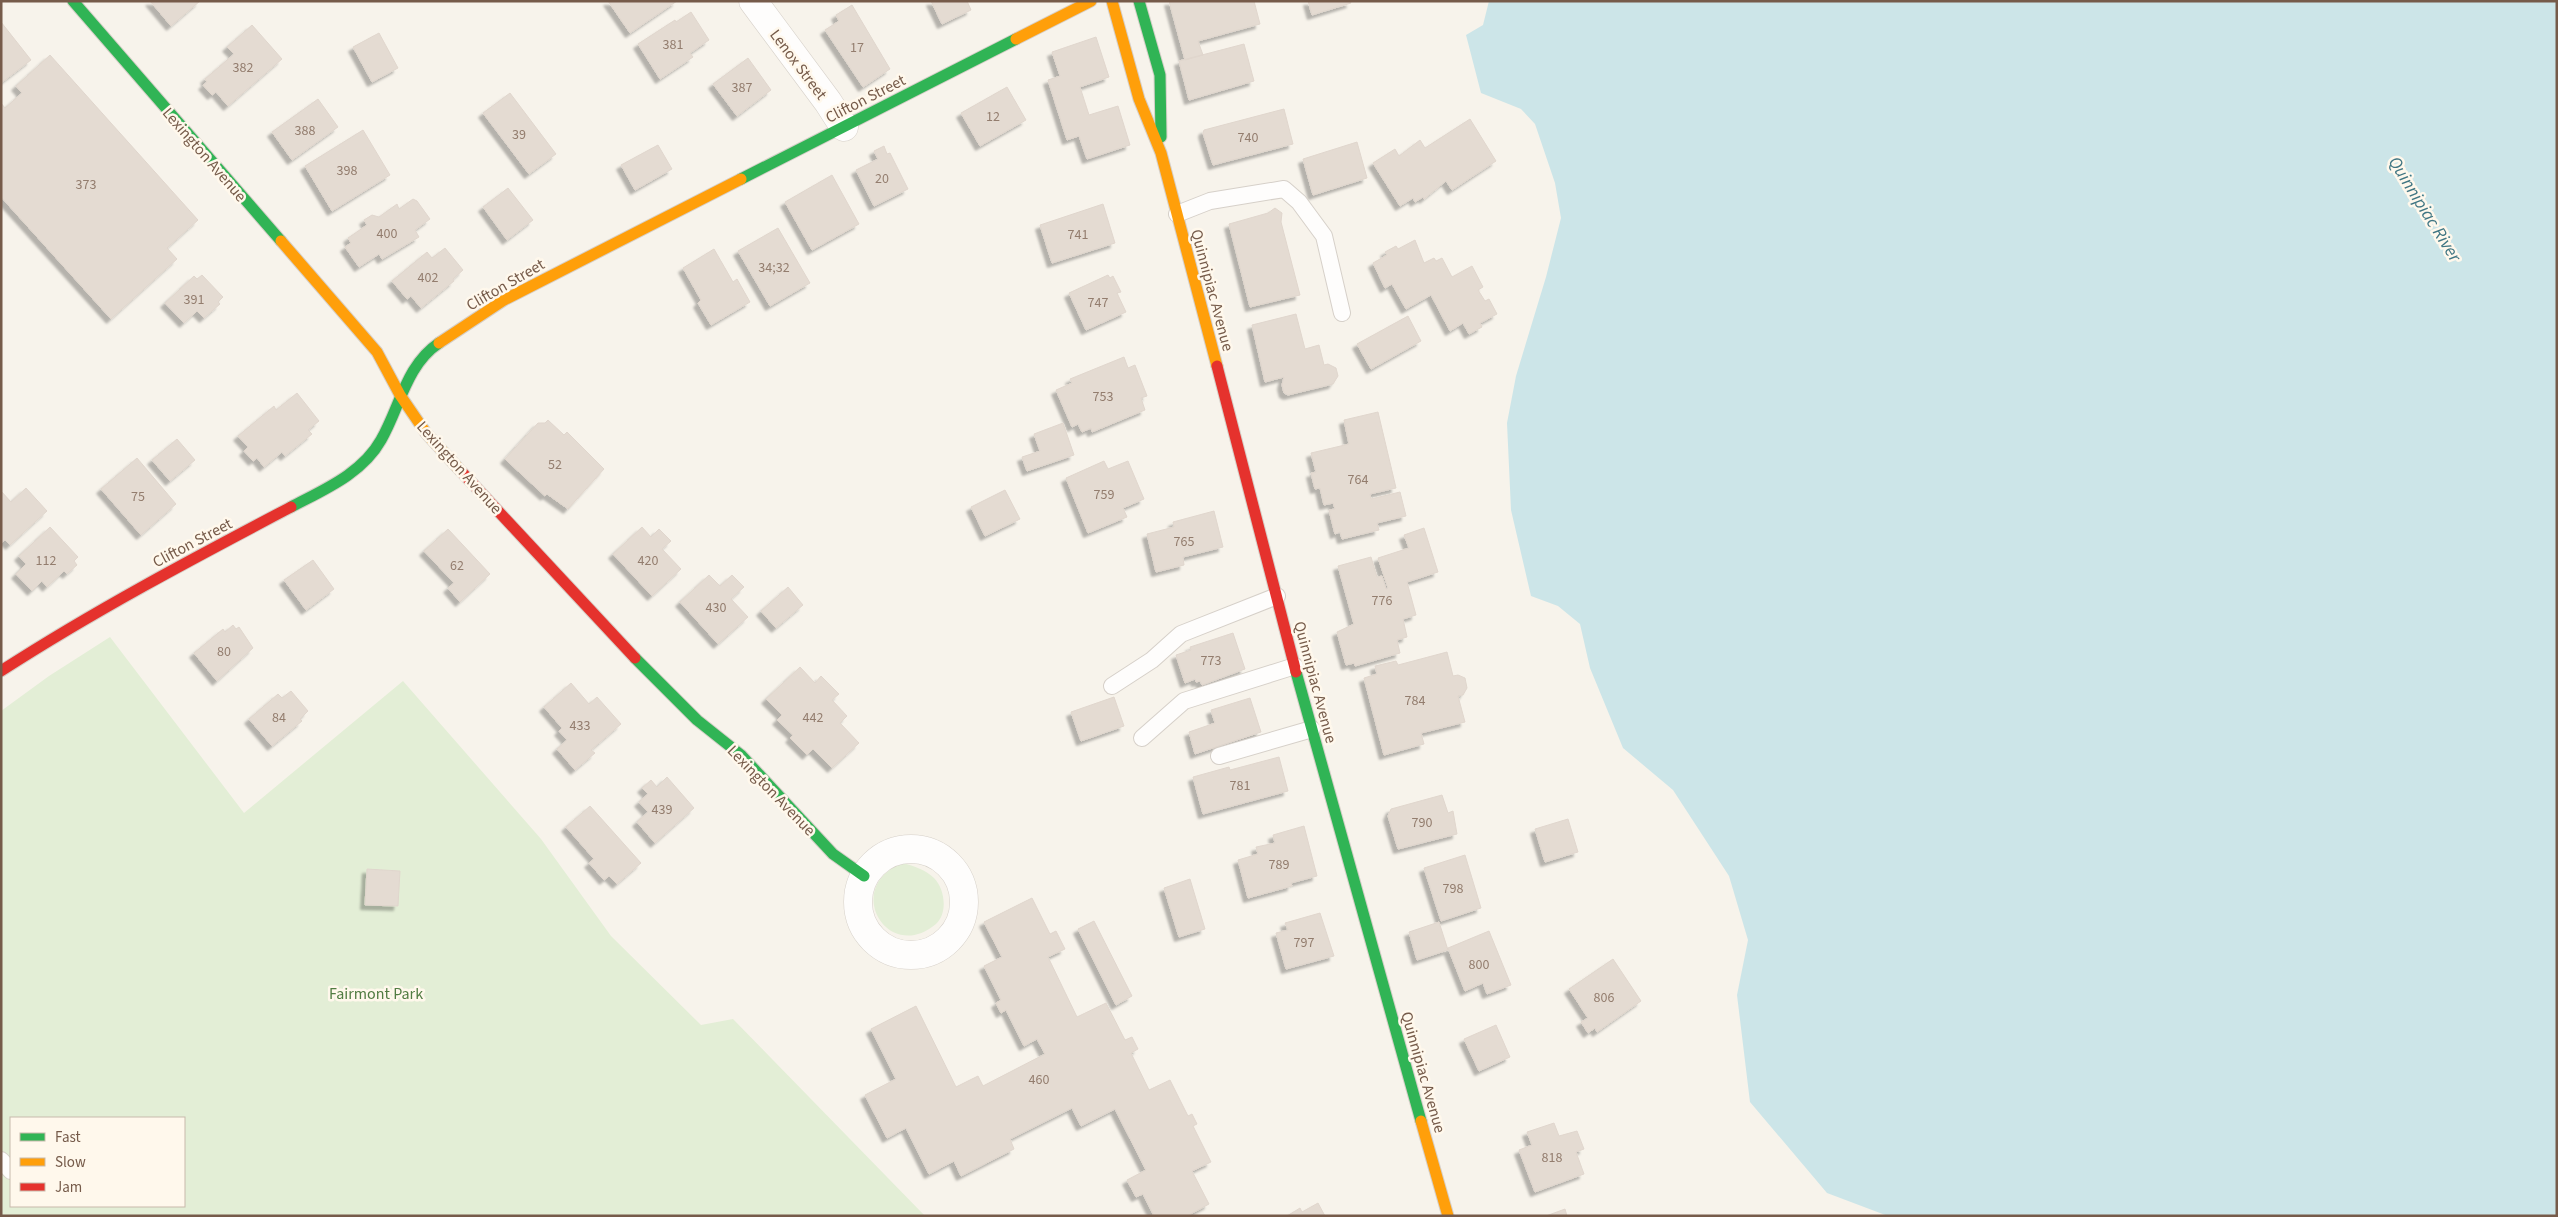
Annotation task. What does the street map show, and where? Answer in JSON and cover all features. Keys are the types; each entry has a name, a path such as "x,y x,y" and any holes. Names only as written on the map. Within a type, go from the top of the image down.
{"street":[{"name":"Lexington Avenue","path":"73,1 377,352 400,395 426,434 644,668 697,720 741,755 833,854 864,876"},
{"name":"Lenox Street","path":"752,1 828,102 844,127"},
{"name":"Clifton Street","path":"4,664 185,563 335,484 364,463 381,441 400,395 416,364 428,350 504,300 1091,1"},
{"name":"Quinnipiac Avenue","path":"1112,1 1139,99 1161,153 1312,730 1448,1216"},
{"name":"Quinnipiac Avenue","path":"1139,1 1160,75 1161,153"}],"lane":[{"path":"1177,214 1210,201 1284,189 1299,202 1324,236 1342,313"},
{"path":"1112,686 1152,660 1181,634 1277,596"},
{"path":"1142,738 1184,701 1295,666"},
{"path":"1219,756 1312,730"},
{"path":"1,1160 10,1170"}],"green space":[{"name":"Fairmont Park","path":"110,637 244,813 403,681 541,839 611,936 701,1025 733,1019 925,1216 1,1216 1,711 49,676"},
{"path":"903,863 931,875 938,883 943,894 944,908 940,919 936,924 918,934 902,935 888,929 878,917 874,903 876,888 885,874"}],"water":[{"name":"Quinnipiac River","path":"1489,1 2557,1 2557,1216 1888,1216 1827,1193 1750,1102 1737,995 1748,940 1729,876 1673,790 1623,748 1590,668 1580,624 1558,606 1531,596 1511,510 1507,423 1516,376 1546,277 1561,218 1555,183 1535,124 1521,109 1481,93 1466,35 1483,25"}],"building":[{"path":"150,1 200,1 171,26"},
{"path":"608,1 677,1 630,33"},
{"path":"931,1 967,1 971,10 942,24"},
{"path":"1169,1 1254,1 1260,24 1198,41 1203,55 1185,60"},
{"path":"1308,1 1350,1 1351,3 1312,15"},
{"path":"852,5 890,69 863,87 825,30 839,21 836,15"},
{"path":"691,12 709,40 690,53 693,57 660,79 638,44"},
{"path":"1,22 31,60 1,83"},
{"path":"252,25 282,59 228,106 216,92 212,95 203,85 207,82 205,79 234,54 227,47"},
{"path":"379,33 398,68 372,82 353,47"},
{"path":"1096,37 1109,77 1080,87 1089,115 1118,106 1130,145 1087,159 1079,136 1067,140 1048,80 1060,76 1052,52"},
{"path":"1244,44 1254,81 1189,100 1179,61"},
{"path":"50,55 198,220 167,248 177,259 111,319 1,197 1,103 5,108 22,93 16,86"},
{"path":"748,58 771,90 737,116 713,84"},
{"path":"1007,87 1026,120 980,146 961,113"},
{"path":"510,93 556,154 529,174 483,113"},
{"path":"318,99 338,127 292,160 272,132"},
{"path":"1284,109 1293,144 1213,165 1203,133 1204,130"},
{"path":"1470,119 1496,161 1452,190 1446,181 1424,199 1423,197 1415,202 1413,198 1400,206 1373,163 1395,149 1399,156 1420,140 1425,148"},
{"path":"363,130 390,175 332,211 305,166"},
{"path":"1357,142 1367,178 1313,195 1303,159"},
{"path":"658,145 672,169 635,190 621,165"},
{"path":"884,146 887,154 890,153 908,189 874,206 856,170 878,159 874,151"},
{"path":"832,175 859,224 812,250 785,202"},
{"path":"508,188 533,220 507,240 483,207"},
{"path":"413,199 417,201 430,219 415,230 419,237 382,259 379,254 359,267 345,247 351,243 348,238 367,225 364,220 372,215 379,217 397,204 399,209"},
{"path":"1103,204 1115,243 1052,263 1040,225"},
{"path":"1275,208 1282,213 1281,222 1300,295 1250,307 1229,224 1268,213"},
{"path":"778,228 810,283 770,306 738,251"},
{"path":"1415,240 1424,263 1434,258 1436,261 1442,258 1452,277 1472,266 1483,287 1478,290 1485,301 1489,299 1497,314 1480,323 1482,327 1469,334 1463,323 1450,331 1431,295 1406,309 1392,284 1385,288 1373,263 1387,255 1385,252 1396,246 1398,249"},
{"path":"445,248 463,270 453,279 454,281 421,308 411,296 407,299 392,281 427,252 432,258"},
{"path":"714,249 733,282 737,279 750,302 711,325 698,303 701,300 683,268"},
{"path":"202,275 223,297 218,302 220,304 204,318 197,311 184,323 165,303 194,276 197,279"},
{"path":"1108,275 1110,278 1113,276 1121,292 1117,293 1126,312 1086,330 1069,293"},
{"path":"1296,314 1305,349 1319,345 1324,365 1328,364 1336,368 1338,376 1333,384 1288,395 1284,393 1282,385 1284,377 1265,382 1252,325"},
{"path":"1408,316 1421,341 1371,369 1357,344"},
{"path":"1124,357 1128,368 1135,365 1147,396 1141,398 1145,410 1092,432 1091,428 1082,432 1078,424 1072,427 1056,390 1072,383 1070,379"},
{"path":"297,393 319,421 308,430 312,434 285,456 282,452 264,467 257,458 253,461 244,451 248,447 238,436 274,406 276,410"},
{"path":"1378,412 1396,488 1370,494 1371,499 1400,492 1406,516 1377,523 1379,530 1342,539 1340,532 1335,534 1329,510 1335,509 1333,503 1324,505 1320,488 1315,489 1311,473 1316,472 1311,453 1349,444 1344,420"},
{"path":"548,420 564,435 567,432 604,469 568,509 547,494 545,496 505,459 538,423 545,423"},
{"path":"1063,423 1074,455 1027,471 1022,457 1040,451 1034,434"},
{"path":"177,439 195,460 170,481 152,460"},
{"path":"137,458 176,504 141,535 101,489"},
{"path":"1104,461 1108,469 1128,461 1144,499 1123,508 1127,517 1088,533 1066,478"},
{"path":"26,488 47,511 10,545 5,540 1,543 1,491 11,502"},
{"path":"1005,490 1020,519 985,536 971,507"},
{"path":"1214,511 1223,547 1183,557 1184,565 1156,572 1147,534 1174,527 1173,522"},
{"path":"50,527 78,557 74,561 77,565 67,574 64,571 47,587 42,581 32,591 16,574 26,564 19,556"},
{"path":"642,527 651,537 659,529 671,541 662,549 681,569 652,596 613,554"},
{"path":"1424,528 1438,572 1407,582 1416,615 1403,619 1407,637 1397,640 1400,653 1355,666 1354,663 1346,665 1337,632 1354,624 1338,566 1371,557 1377,577 1382,576 1386,589 1388,588 1378,558 1409,548 1404,535"},
{"path":"448,529 490,574 460,602 448,588 454,583 424,551"},
{"path":"313,560 334,589 306,610 284,580"},
{"path":"709,575 720,586 732,575 744,587 731,599 748,617 718,644 680,602"},
{"path":"788,587 803,605 776,628 761,611"},
{"path":"233,625 236,629 239,627 253,648 217,681 194,653 223,629 225,632"},
{"path":"1233,633 1245,669 1202,685 1200,681 1196,682 1195,679 1185,683 1176,655 1191,650 1190,647"},
{"path":"1447,652 1453,676 1458,675 1465,678 1467,688 1463,695 1458,696 1465,722 1421,733 1424,744 1384,755 1364,678 1377,674 1375,666 1396,661 1398,665"},
{"path":"800,667 815,683 821,676 839,694 832,700 847,716 840,723 859,743 832,768 813,749 807,755 790,738 793,735 777,720 782,715 766,699"},
{"path":"571,683 589,704 597,697 621,724 591,750 595,753 575,770 557,749 567,740 559,731 562,728 544,707"},
{"path":"291,691 308,711 300,719 302,721 272,746 249,719 278,694 282,698"},
{"path":"1114,697 1124,726 1081,741 1071,712"},
{"path":"1250,698 1261,732 1195,754 1189,732 1215,723 1211,710"},
{"path":"1279,757 1288,791 1203,814 1193,777 1229,767 1230,770"},
{"path":"667,777 694,808 655,843 637,822 648,812 639,802 648,794 642,788 651,780 657,787"},
{"path":"1442,795 1448,813 1453,811 1457,834 1398,849 1388,816 1391,809"},
{"path":"590,806 641,863 617,884 609,876 604,880 589,863 594,859 566,827"},
{"path":"1568,819 1578,852 1545,862 1535,829"},
{"path":"1304,826 1317,876 1291,883 1292,886 1248,898 1238,860 1258,854 1256,847 1275,843 1273,835"},
{"path":"1465,855 1481,908 1441,921 1424,868"},
{"path":"367,869 400,871 398,906 365,905"},
{"path":"1190,879 1205,929 1179,937 1164,888"},
{"path":"1032,898 1050,934 1056,931 1065,949 1048,957 1077,1017 1106,1003 1125,1040 1132,1037 1138,1049 1131,1053 1149,1090 1170,1080 1188,1116 1192,1114 1197,1124 1193,1126 1211,1162 1192,1171 1209,1204 1187,1216 1154,1216 1143,1194 1136,1197 1127,1180 1146,1170 1115,1109 1081,1126 1072,1108 1010,1139 1014,1149 961,1176 954,1161 929,1174 906,1128 887,1138 865,1095 896,1079 871,1029 916,1006 956,1087 978,1076 983,1086 1045,1054 1037,1039 1024,1046 1006,1010 1001,1013 996,1003 1001,1000 984,966 1002,957 984,922"},
{"path":"1320,913 1334,956 1286,969 1276,933 1288,930 1285,923"},
{"path":"1094,921 1132,996 1116,1005 1078,929"},
{"path":"1439,922 1448,950 1417,960 1409,932"},
{"path":"1489,931 1511,985 1487,994 1483,983 1465,991 1448,948"},
{"path":"1613,959 1641,1001 1597,1032 1595,1028 1588,1033 1581,1022 1588,1018 1569,989"},
{"path":"1496,1025 1510,1057 1479,1071 1464,1039"},
{"path":"1554,1123 1559,1136 1577,1131 1584,1149 1576,1152 1584,1174 1535,1192 1519,1150 1532,1145 1527,1132"},
{"path":"1318,1203 1325,1216 1287,1216 1300,1208 1302,1212"},
{"path":"1565,1209 1567,1216 1546,1216"}],"traffic: fast":[{"path":"73,1 281,241"},
{"path":"1139,1 1160,75 1161,137"},
{"path":"741,179 1016,39"},
{"path":"291,507 353,472 373,452 388,427 411,375 428,352 439,343"},
{"path":"635,658 697,720 741,755 833,854 864,876"},
{"path":"1296,672 1421,1121"}],"traffic: slow":[{"path":"1016,39 1091,1"},
{"path":"1112,1 1139,99 1161,153 1217,366"},
{"path":"439,343 504,300 741,179"},
{"path":"281,241 377,352 400,395 426,433 458,468"},
{"path":"1421,1121 1448,1216"}],"traffic: jam":[{"path":"1217,366 1296,672"},
{"path":"458,468 635,658"},
{"path":"1,671 108,606 291,507"}]}
